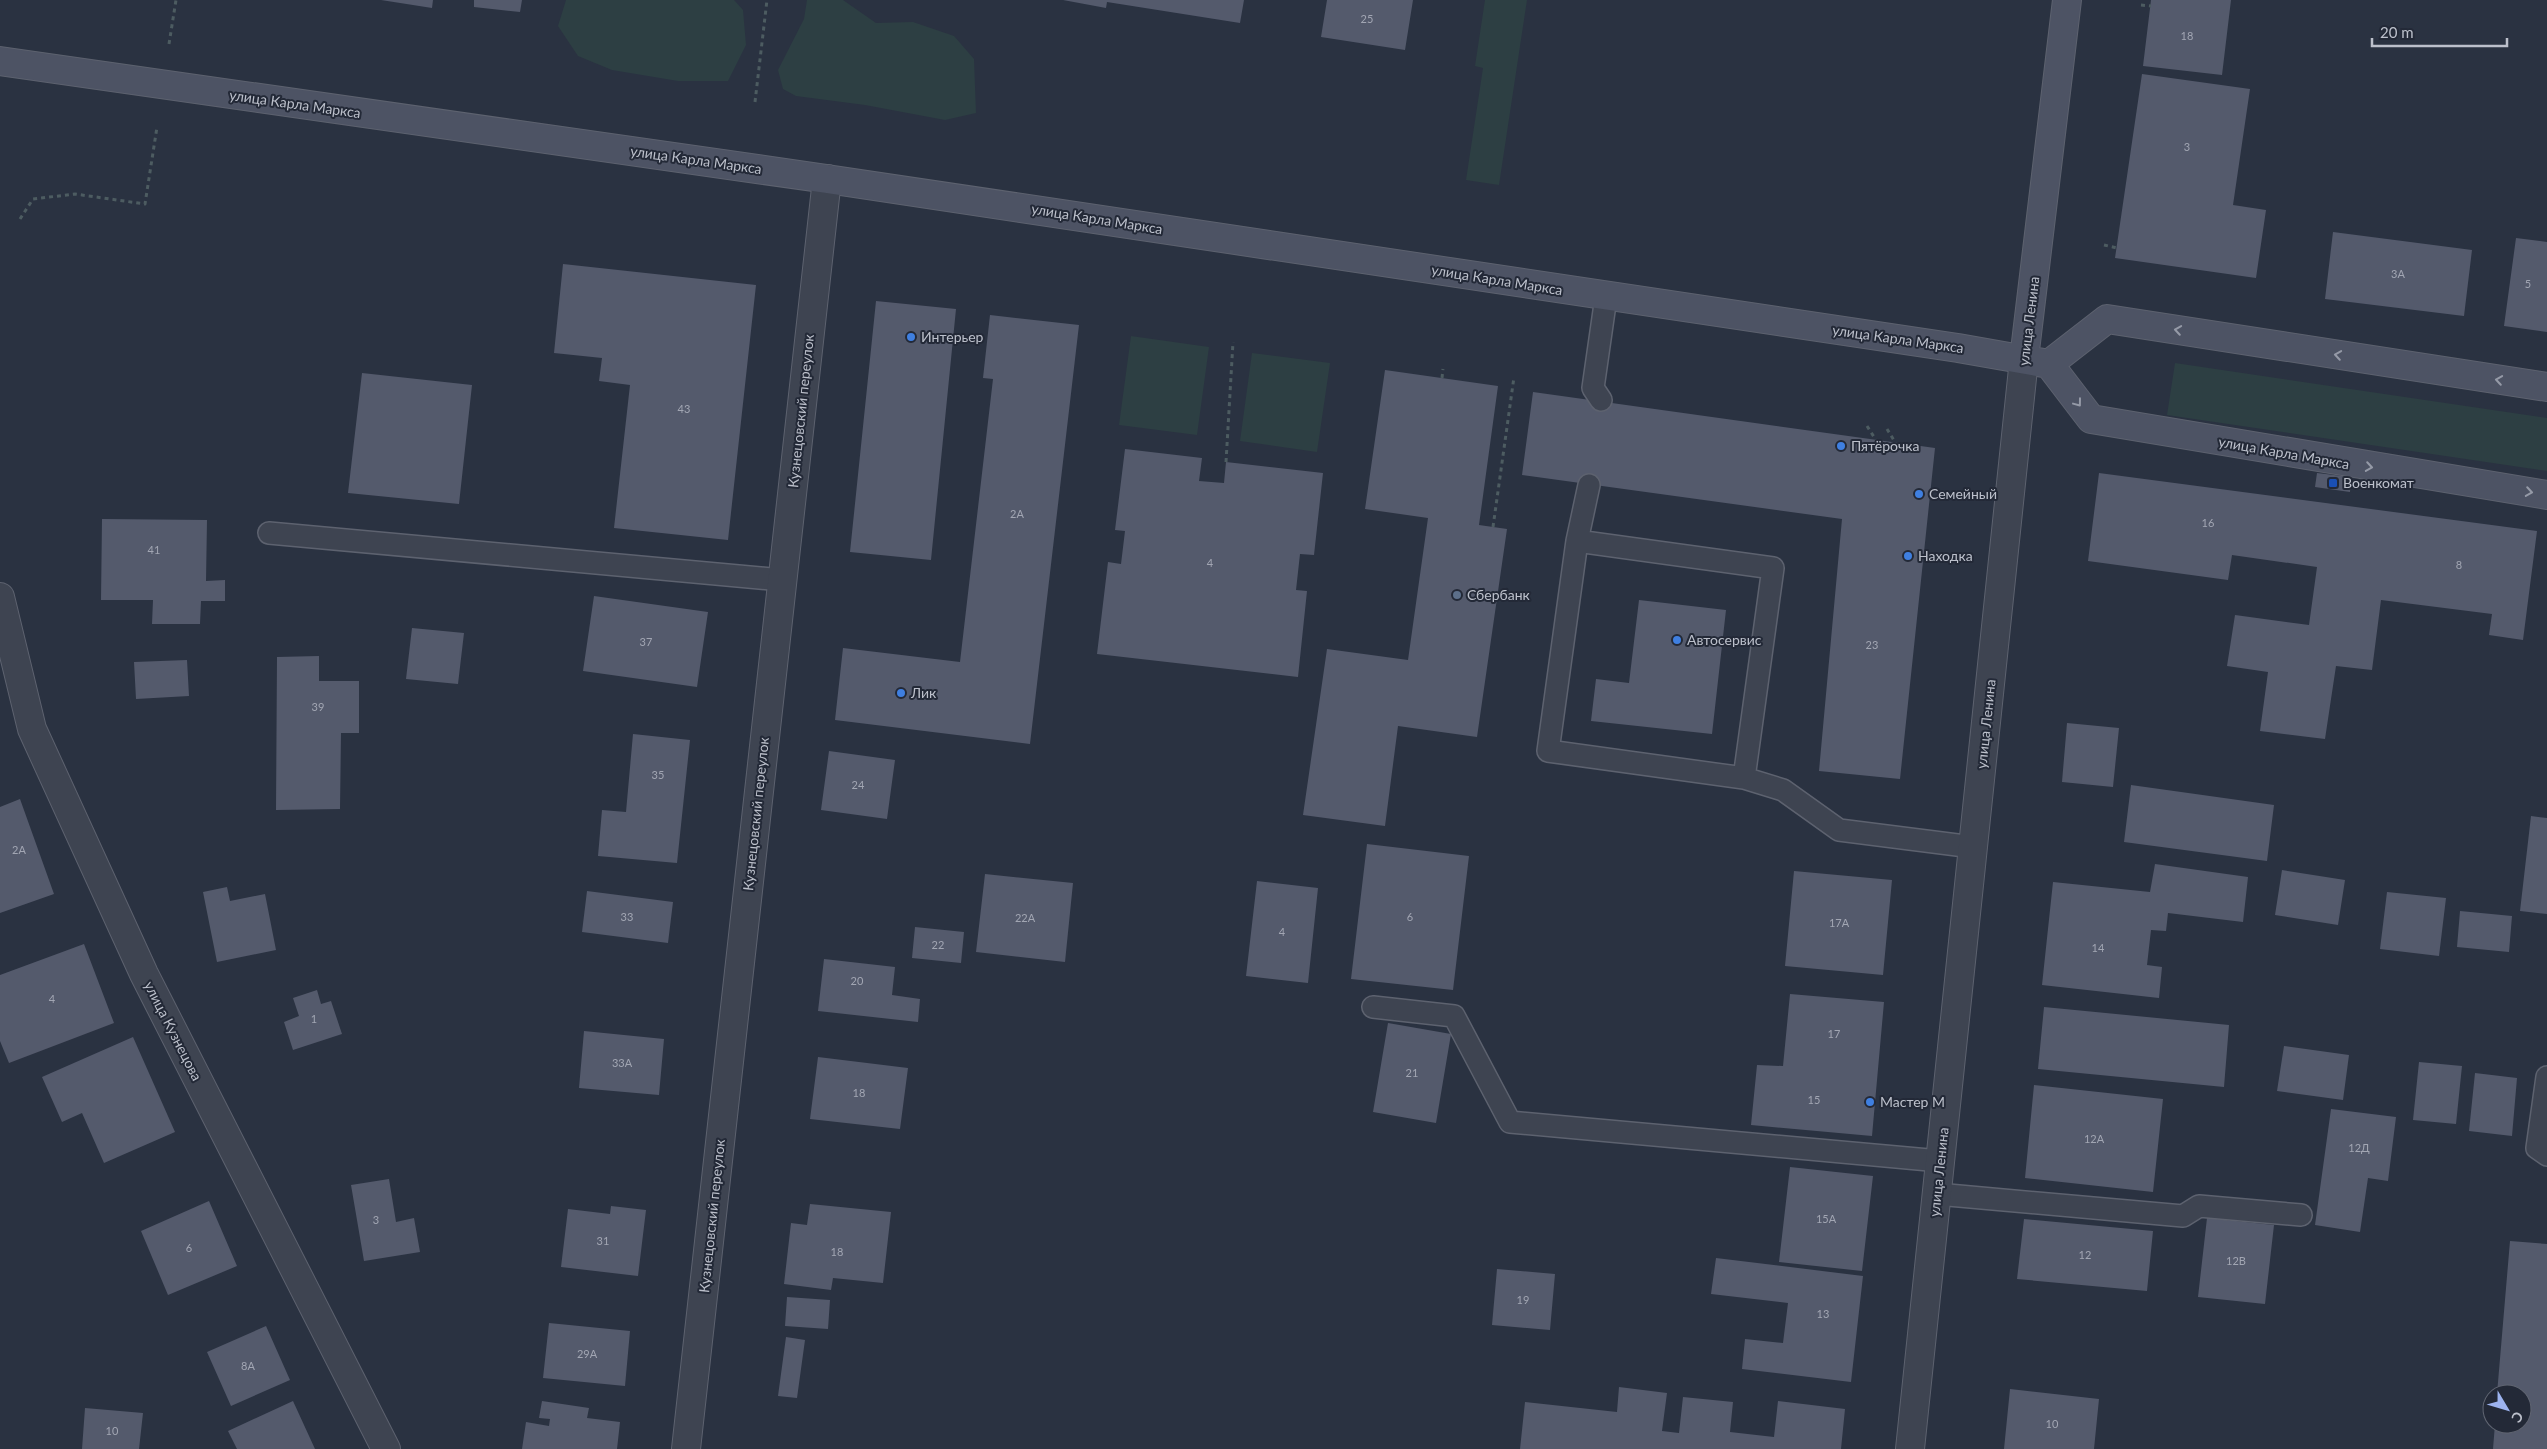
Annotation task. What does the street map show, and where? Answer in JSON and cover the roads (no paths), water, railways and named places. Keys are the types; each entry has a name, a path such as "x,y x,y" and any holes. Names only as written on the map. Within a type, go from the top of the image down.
{"main road":[{"name":"улица Ленина","path":"2036,362 2067,0"},
{"name":"улица Карла Маркса","path":"0,61 827,178 2036,362 2091,419 2328,460 2547,494"},
{"path":"2036,362 2107,319 2547,387"}],"street":[{"name":"Кузнецовский переулок","path":"686,1449 827,178"},
{"name":"улица Ленина","path":"1910,1449 1973,847 2036,362"},
{"name":"улица Кузнецова","path":"0,597 36,738 144,974 386,1449"}],"lane":[{"path":"1601,400 1593,388 1606,297"},
{"path":"1589,485 1577,542 1548,751 1744,778 1783,790 1839,830 1973,847"},
{"path":"269,533 782,580"},
{"path":"1577,542 1773,568 1744,778"},
{"path":"1373,1007 1454,1016 1510,1122 1940,1161"},
{"path":"2547,1077 2537,1148 2547,1155"},
{"path":"1937,1194 2183,1216 2199,1206 2301,1215"}],"place":[{"name":"Интерьер","path":"911,337"},
{"name":"Пятёрочка","path":"1841,446"},
{"name":"Военкомат","path":"2333,483"},
{"name":"Семейный","path":"1919,494"},
{"name":"Находка","path":"1908,556"},
{"name":"Сбербанк","path":"1457,595"},
{"name":"Автосервис","path":"1677,640"},
{"name":"Лик","path":"901,693"},
{"name":"Мастер М","path":"1870,1102"}]}
